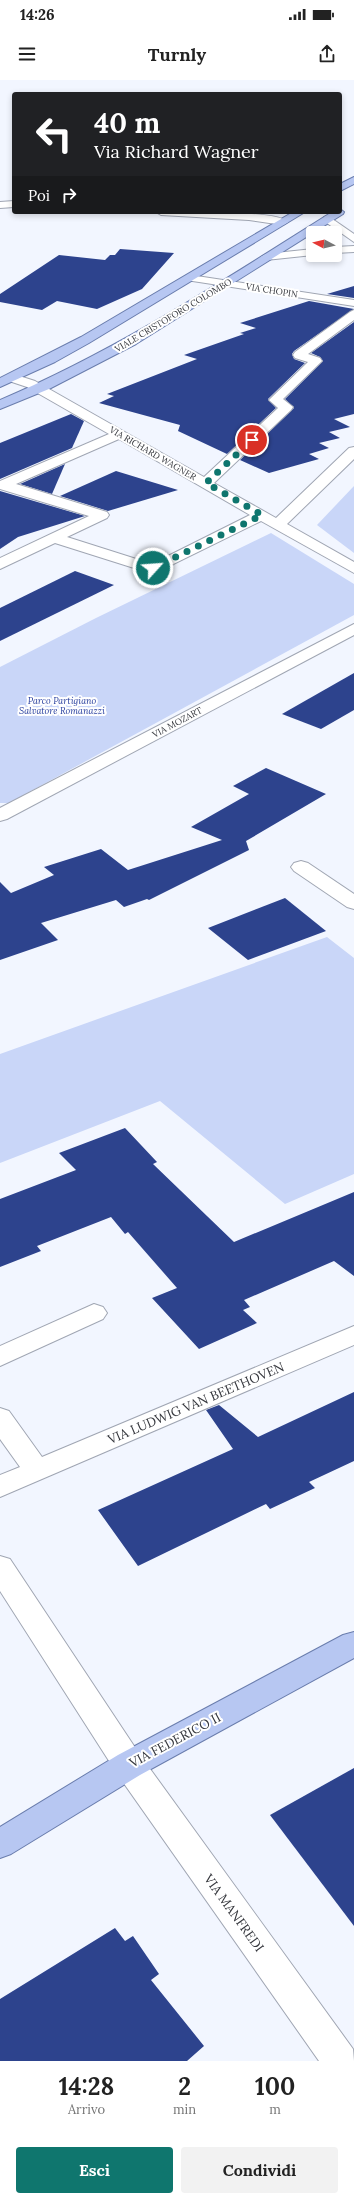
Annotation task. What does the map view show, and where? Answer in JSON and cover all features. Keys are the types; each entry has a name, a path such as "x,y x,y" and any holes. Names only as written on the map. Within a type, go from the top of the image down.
{"main road":[{"path":"342,187 354,180"},
{"name":"VIALE CRISTOFORO COLOMBO","path":"342,210 349,206"},
{"path":"0,383 51,359 297,214"},
{"name":"VIALE CRISTOFORO COLOMBO","path":"0,405 41,389 92,364 226,283 336,214"},
{"name":"VIA FEDERICO II","path":"0,1844 129,1765 354,1644"}],"street":[{"path":"0,205 12,204"},
{"path":"196,214 249,217 283,222"},
{"path":"328,219 354,239"},
{"path":"342,250 354,249"},
{"path":"266,257 306,253"},
{"name":"VIA CHOPIN","path":"190,278 354,303"},
{"path":"206,483 286,407 276,400 316,361 299,355 354,314"},
{"name":"VIA RICHARD WAGNER","path":"13,378 41,389 354,568"},
{"path":"0,564 102,515 3,485 120,434"},
{"path":"278,524 354,451"},
{"path":"54,538 153,568 262,515"},
{"name":"VIA MOZART","path":"0,815 354,629"},
{"path":"301,867 354,903"},
{"path":"0,1357 94,1313"},
{"name":"VIA LUDWIG VAN BEETHOVEN","path":"0,1487 354,1335"},
{"path":"0,1418 37,1471"},
{"path":"1,1571 129,1765"},
{"name":"VIA MANFREDI","path":"129,1765 340,2061"}],"green space":[{"path":"354,486 354,553 317,525"},
{"name":"Parco Partigiano Salvatore Romanazzi","path":"271,533 354,584 354,615 9,803 0,803 0,667 96,618"},
{"path":"327,937 354,958 354,1174 285,1204 160,1101 0,1163 0,1054"}],"building":[{"path":"120,249 174,253 142,289 97,309 57,301 42,310 0,302 0,294 59,255 105,260 110,255 115,255"},
{"path":"354,286 354,298 327,294"},
{"path":"309,301 354,309 294,351 292,354 294,359 305,363 268,399 276,408 227,454 178,431 180,425 99,403 114,396 107,394 197,359 184,355 244,334 240,333 256,328 240,323"},
{"path":"354,322 354,414 334,419 350,427 329,432 340,438 319,443 329,448 309,454 319,459 269,473 240,460 294,408 285,399 323,361 320,357 311,353"},
{"path":"71,414 84,421 72,448 0,479 0,443"},
{"path":"65,464 52,494 20,484"},
{"path":"116,471 178,490 108,511 60,496"},
{"path":"0,491 85,516 18,537 0,549"},
{"path":"75,571 114,585 0,641 0,608"},
{"path":"354,673 354,710 321,729 282,714"},
{"path":"266,768 326,794 246,841 249,850 149,900 147,899 124,907 116,900 41,923 58,940 0,960 0,882 11,893 54,875 44,867 101,849 128,870 222,840 191,827 249,794 233,786"},
{"path":"285,898 326,931 248,960 208,928"},
{"path":"125,1128 157,1162 153,1164 234,1242 354,1192 354,1276 334,1261 244,1300 250,1307 243,1310 257,1323 199,1349 152,1298 177,1288 128,1232 125,1234 111,1217 37,1246 41,1251 0,1267 0,1199 76,1170 59,1153"},
{"path":"354,1392 354,1461 309,1482 315,1488 270,1509 266,1504 138,1566 98,1510 233,1449 206,1410 219,1405 258,1437"},
{"path":"354,1768 354,1926 270,1815"},
{"path":"115,1928 125,1941 133,1936 159,1974 151,1980 204,2046 187,2061 0,2061 0,1999"}],"route":[{"path":"153,568 262,515 206,483 252,440"}]}
